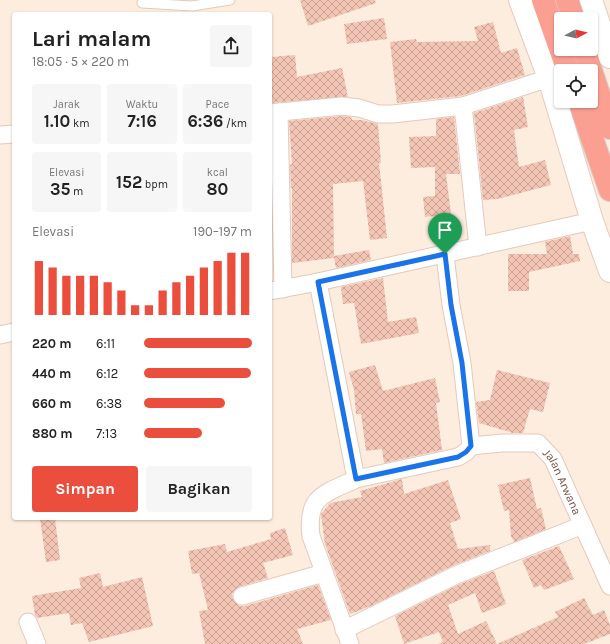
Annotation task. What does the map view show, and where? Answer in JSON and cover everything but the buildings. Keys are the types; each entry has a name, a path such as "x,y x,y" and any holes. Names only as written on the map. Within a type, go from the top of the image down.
{"highway":[{"path":"543,0 556,64"},
{"path":"567,0 571,12"},
{"path":"586,56 610,128"},
{"path":"581,108 610,190"}],"street":[{"path":"520,0 554,66"},
{"path":"591,0 610,57"},
{"path":"554,75 463,106 393,114 378,114 359,108 342,106 274,113 277,290 592,221"},
{"path":"463,106 478,247"},
{"path":"566,108 592,221 610,271"},
{"path":"0,135 12,134"},
{"path":"445,254 451,305 462,363 471,446 466,452 458,457 356,479 323,495 313,504 309,520 311,536 348,640 456,575 583,525"},
{"path":"318,282 356,479"},
{"path":"0,335 12,332"},
{"name":"Jalan Arwana","path":"471,446 502,443 538,443 553,459 610,586"},
{"path":"242,596 324,573"},
{"path":"28,622 37,644"}],"lane":[{"path":"142,4 192,6 223,3 230,0"}],"route":[{"path":"445,254 451,305 462,363 471,446 466,452 458,457 356,479 318,282 445,254"}]}
